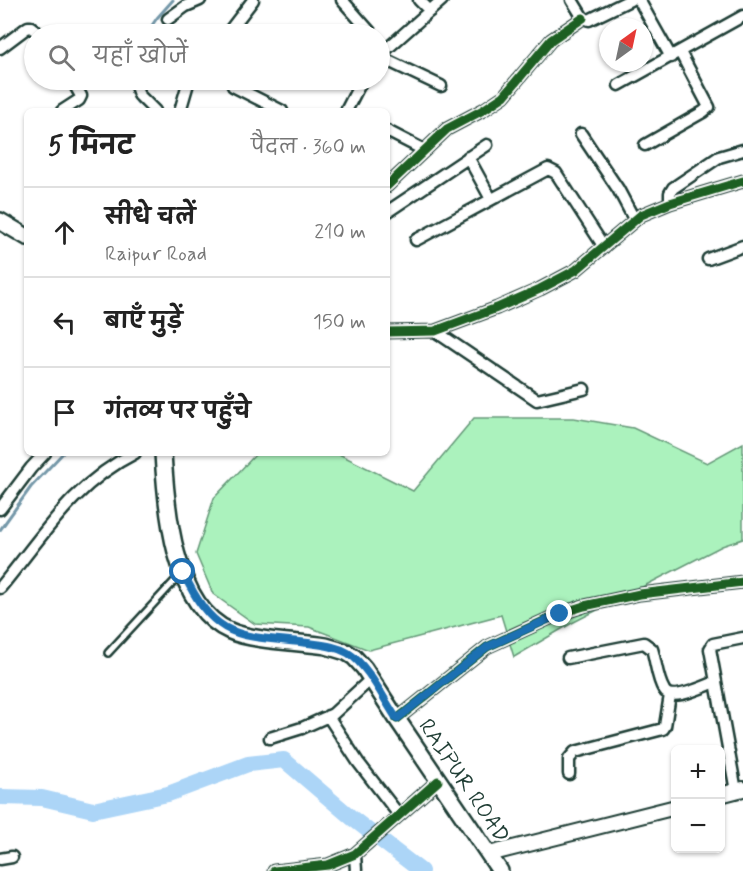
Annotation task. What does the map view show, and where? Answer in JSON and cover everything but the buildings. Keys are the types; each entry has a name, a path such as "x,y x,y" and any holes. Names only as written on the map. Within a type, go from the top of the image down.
{"main road":[{"path":"0,221 24,235"},
{"name":"RAIPUR ROAD","path":"163,456 165,499 175,546 193,595 207,613 230,631 246,636 339,648 354,657 500,871"}],"street":[{"path":"168,19 186,6 200,0"},
{"path":"235,24 253,0"},
{"path":"342,0 363,24"},
{"path":"419,0 430,11"},
{"path":"390,44 442,0"},
{"path":"572,0 583,18"},
{"path":"390,183 447,129 504,96 551,40 583,18 592,19 630,0"},
{"path":"639,0 709,107 645,145"},
{"path":"619,85 743,16"},
{"path":"0,48 24,30"},
{"path":"390,56 441,86"},
{"path":"67,108 79,100 81,96 78,90"},
{"path":"137,90 139,95 152,108"},
{"path":"181,108 186,90"},
{"path":"241,90 276,108"},
{"path":"348,108 357,90"},
{"path":"390,133 424,150"},
{"path":"581,134 618,189 634,219"},
{"path":"390,210 487,145"},
{"path":"670,203 670,193 673,188 719,157 743,150"},
{"path":"468,157 491,199"},
{"path":"416,240 544,170 550,169 556,173 604,247"},
{"path":"390,332 435,331 540,289 576,270 634,219 670,203 743,181"},
{"path":"708,258 743,246"},
{"path":"435,331 537,400 584,388"},
{"path":"0,509 42,456"},
{"path":"0,588 50,525 86,485 106,469 130,456"},
{"path":"397,719 487,647 560,614 584,606 640,594 743,582"},
{"path":"725,794 740,790 716,682 711,647 713,644 743,638"},
{"path":"568,658 644,643 652,649 663,690 670,695 677,696 716,682"},
{"path":"270,738 328,716 371,679"},
{"path":"569,774 569,759 575,752 663,729 670,695"},
{"path":"328,716 358,762 399,815"},
{"path":"274,871 328,866 355,854 438,782"},
{"path":"489,854 671,808"},
{"path":"355,854 356,871"},
{"path":"0,860 12,857"}],"lane":[{"path":"108,653 183,572"}],"green space":[{"path":"474,418 574,418 633,428 707,463 743,443 743,539 722,546 572,623 514,657 501,615 369,650 309,627 255,624 213,594 196,554 214,498 254,456 343,456 413,491"}],"waterway":[{"path":"153,24 173,0"},
{"path":"136,96 137,102 144,108"},
{"path":"0,530 31,487 60,456"},
{"path":"0,797 42,798 93,810 168,794 248,764 284,760 352,818 421,871"}],"cycle path":[{"path":"390,183 447,129 504,96 551,40 583,18"},
{"path":"390,332 435,331 497,308 576,270 641,215 670,203 743,181"},
{"path":"397,719 487,647 559,614 640,594 743,582"},
{"path":"274,871 328,865 355,854 438,781"}],"route":[{"path":"183,572 193,595 207,613 230,631 246,636 339,648 354,657 364,668 397,719 487,647 560,614"}]}
